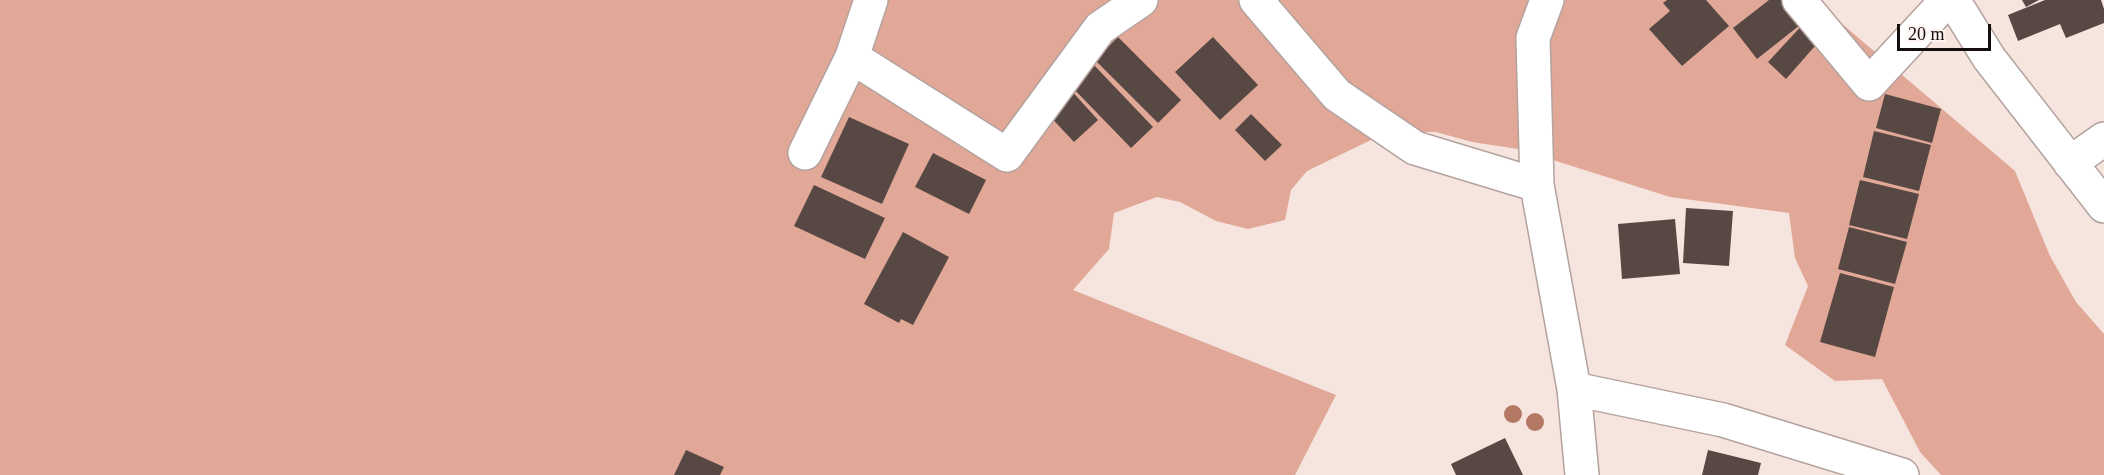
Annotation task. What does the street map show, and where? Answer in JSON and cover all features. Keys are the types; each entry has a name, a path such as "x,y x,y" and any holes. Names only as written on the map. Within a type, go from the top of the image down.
{"street":[{"path":"805,153 852,57 870,0"},
{"path":"852,57 1007,155 1100,28 1141,0"},
{"path":"1256,0 1337,95 1415,148 1537,186"},
{"path":"1547,0 1533,38 1537,186 1574,389 1582,475"},
{"path":"1798,0 1869,84 1947,0"},
{"path":"1953,0 1989,58 2104,206"},
{"path":"2070,163 2104,139"},
{"path":"1574,389 1723,420 1902,475"}],"shaded area":[{"path":"0,0 1814,0 2015,171 2050,256 2076,302 2104,334 2104,475 1941,475 1920,452 1882,379 1835,381 1785,345 1808,286 1795,258 1789,213 1670,197 1518,149 1472,142 1436,132 1422,132 1377,137 1307,171 1291,190 1285,220 1248,229 1216,221 1180,202 1157,197 1114,213 1109,249 1073,290 1336,395 1295,475 0,475"}],"building":[{"path":"1667,0 1706,0 1729,26 1682,66 1649,29 1670,11 1663,3"},
{"path":"1769,0 1781,0 1800,25 1757,59 1733,28"},
{"path":"2022,0 2039,0 2026,7"},
{"path":"2045,0 2101,0 2104,9 2104,23 2066,38 2060,24 2018,41 2008,15"},
{"path":"1805,22 1822,38 1786,79 1768,62"},
{"path":"1118,37 1181,100 1158,123 1095,60"},
{"path":"1213,37 1258,85 1220,120 1175,72"},
{"path":"1092,63 1153,127 1131,148 1070,85"},
{"path":"1068,87 1098,120 1074,142 1044,110"},
{"path":"1885,94 1941,109 1932,143 1876,128"},
{"path":"1251,114 1282,145 1265,161 1235,130"},
{"path":"849,117 909,144 882,204 821,177"},
{"path":"1874,131 1931,145 1919,191 1863,177"},
{"path":"933,153 986,180 969,214 915,187"},
{"path":"1860,180 1919,194 1907,239 1849,225"},
{"path":"814,185 885,218 865,259 794,226"},
{"path":"1686,208 1733,211 1729,266 1683,263"},
{"path":"1675,219 1680,274 1622,279 1618,224"},
{"path":"1849,227 1907,242 1895,284 1838,269"},
{"path":"903,232 949,257 913,325 901,319 899,323 864,304"},
{"path":"1840,273 1894,287 1875,357 1820,342"},
{"path":"1505,438 1523,475 1456,475 1451,464"},
{"path":"686,450 724,467 720,475 674,475"},
{"path":"1708,450 1761,463 1758,475 1702,475"}]}
